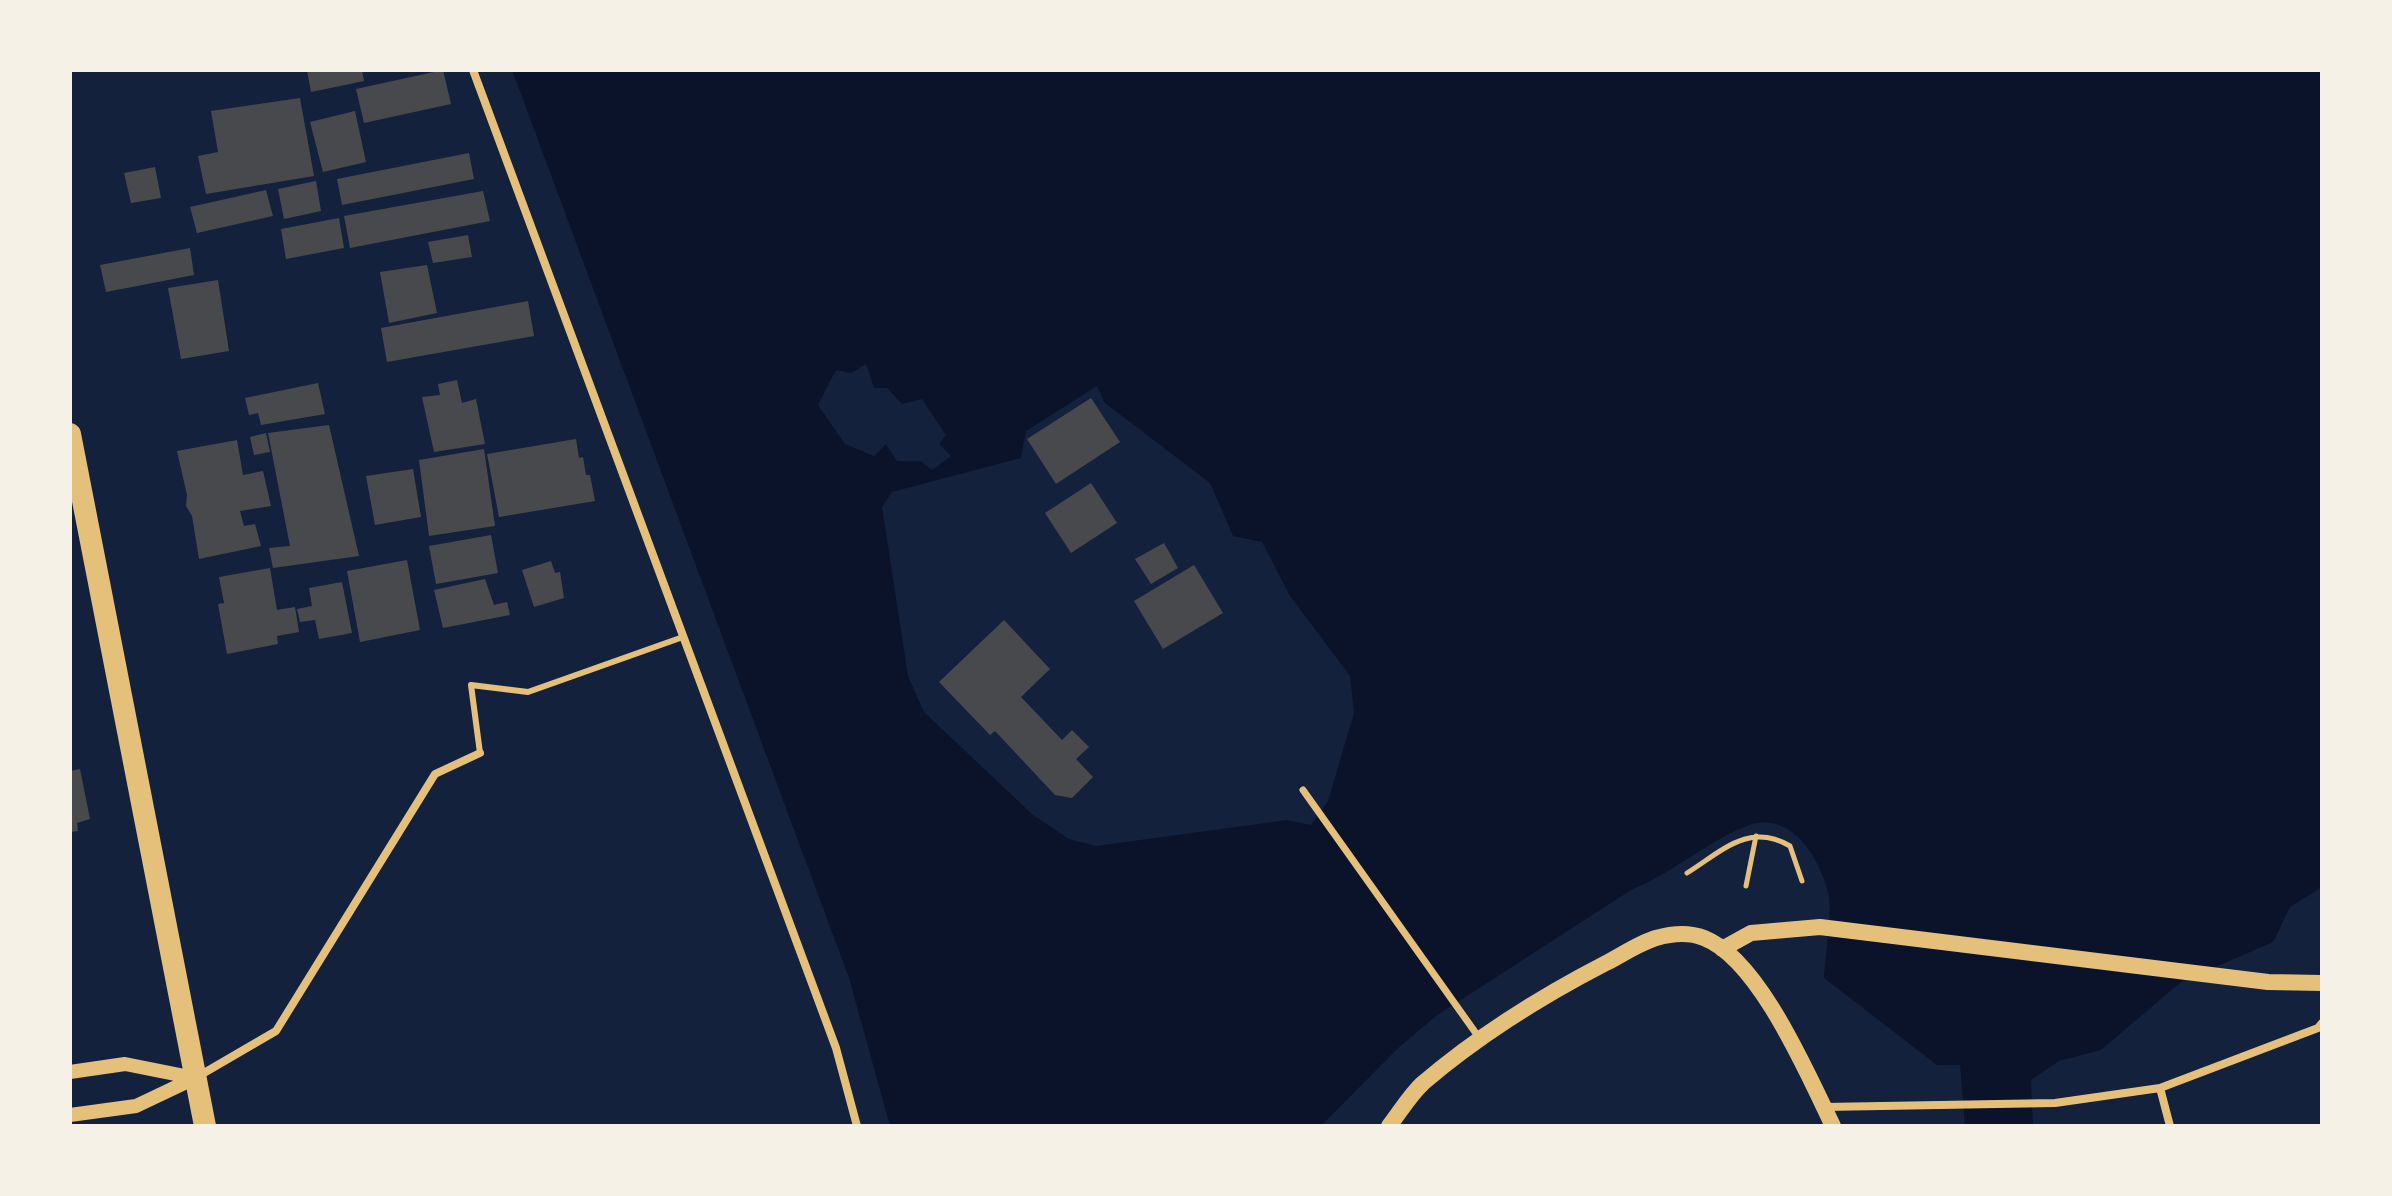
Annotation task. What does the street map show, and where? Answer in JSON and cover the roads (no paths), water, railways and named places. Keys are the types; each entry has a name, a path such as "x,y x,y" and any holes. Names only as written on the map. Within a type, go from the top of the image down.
{"highway":[{"path":"70,434 205,1126"}],"main road":[{"path":"1722,949 1751,933 1820,927 2268,982 2322,983"},
{"path":"1389,1126 1420,1086 1480,1039 1585,974 1652,939 1670,934 1705,938 1722,949 1755,984 1782,1022 1833,1126"}],"street":[{"path":"473,70 836,1048 857,1126"},
{"path":"70,1115 136,1106 195,1078 276,1031 435,774 480,753"},
{"path":"1303,790 1460,1016 1480,1039"},
{"path":"1823,1107 2055,1103 2160,1088 2318,1028 2322,1023"},
{"path":"70,1072 125,1064 195,1078"},
{"path":"2160,1088 2170,1126"}],"lane":[{"path":"480,753 471,685 528,692 683,637"}],"water":[{"path":"512,70 2322,70 2322,887 2290,907 2273,942 2181,982 2101,1050 2059,1061 2031,1080 2033,1126 1965,1126 1960,1065 1937,1065 1824,978 1829,923 1828,892 1809,850 1788,829 1775,824 1760,823 1744,827 1715,842 1631,890 1436,1016 1397,1049 1321,1126 890,1126 849,978","holes":["866,364 874,388 887,388 902,404 922,399 946,435 939,444 951,456 932,470 920,461 897,461 886,444 874,456 845,444 818,405 836,370 851,373","1097,386 1105,403 1210,483 1233,536 1262,542 1290,596 1350,676 1354,713 1328,801 1311,825 1287,820 1096,846 1069,839 1033,815 924,712 908,676 882,507 892,492 1021,458 1026,431"]}]}
